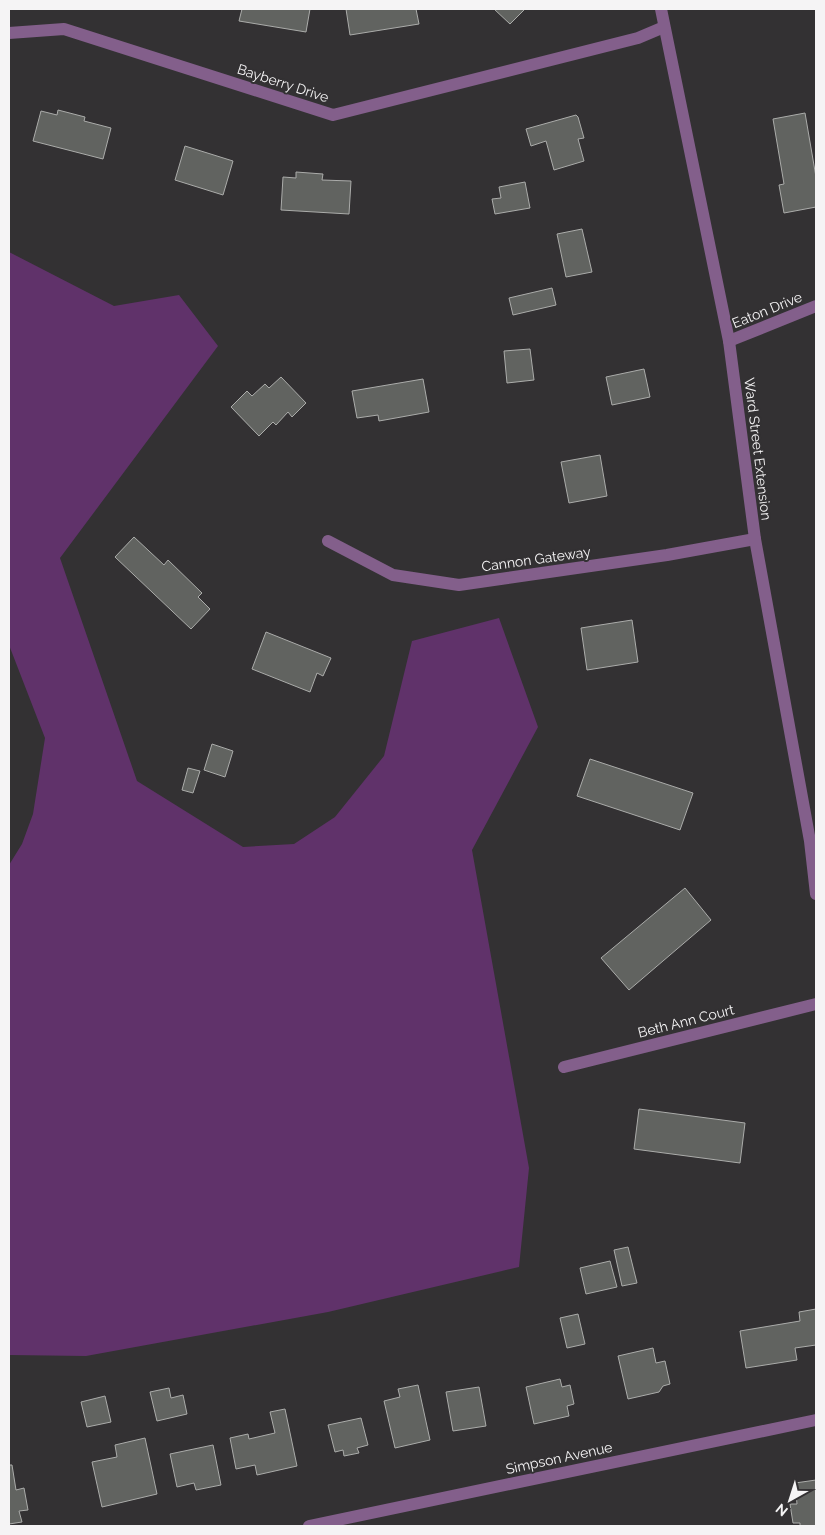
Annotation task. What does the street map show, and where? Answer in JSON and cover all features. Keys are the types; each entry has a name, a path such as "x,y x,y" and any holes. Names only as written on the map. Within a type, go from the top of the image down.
{"street":[{"name":"Ward Street Extension","path":"661,9 729,342 755,539 813,840 816,894"},
{"name":"Bayberry Drive","path":"9,33 64,29 333,115 638,38 664,27"},
{"name":"Eaton Drive","path":"729,342 816,306"},
{"name":"Cannon Gateway","path":"328,541 393,575 459,585 667,555 755,539"},
{"name":"Beth Ann Court","path":"564,1067 816,1004"},
{"name":"Simpson Avenue","path":"309,1526 816,1420"}],"shaded area":[{"path":"9,252 114,306 179,295 218,346 60,558 137,781 243,847 294,844 335,817 384,756 412,641 499,618 538,727 472,850 529,1168 519,1267 328,1312 86,1356 9,1355 9,865 22,844 33,814 45,738 9,645"}],"building":[{"path":"242,9 310,9 306,32 239,21"},
{"path":"346,9 416,9 419,24 350,35"},
{"path":"494,9 525,9 510,24"},
{"path":"58,110 85,117 84,121 111,128 103,159 33,141 41,111 57,115"},
{"path":"805,113 816,177 816,207 784,213 779,185 784,184 773,119"},
{"path":"576,115 584,138 578,139 584,161 554,170 546,141 531,146 526,129"},
{"path":"185,146 233,161 223,195 175,180"},
{"path":"296,172 323,174 322,180 351,181 349,214 281,210 283,177 296,178"},
{"path":"525,182 530,208 495,214 492,199 501,198 499,187"},
{"path":"582,229 592,272 566,277 557,234"},
{"path":"552,288 556,305 513,315 509,298"},
{"path":"530,349 534,380 507,383 504,351"},
{"path":"644,369 650,397 612,405 606,377"},
{"path":"281,377 306,403 292,417 288,412 276,425 273,422 259,436 231,407 247,391 252,396 265,384 269,388"},
{"path":"423,379 429,412 379,421 378,415 357,418 352,391"},
{"path":"600,455 607,496 569,503 561,462"},
{"path":"134,537 164,565 168,560 202,593 198,597 210,609 191,629 115,557"},
{"path":"632,620 638,662 587,670 581,628"},
{"path":"266,632 331,658 323,676 317,673 310,692 252,669"},
{"path":"212,744 233,751 225,777 204,770"},
{"path":"590,759 693,793 680,830 577,796"},
{"path":"188,768 200,771 193,793 182,790"},
{"path":"685,888 711,920 629,990 601,958"},
{"path":"639,1109 745,1123 740,1163 634,1149"},
{"path":"628,1247 637,1283 622,1286 614,1250"},
{"path":"610,1261 617,1287 586,1294 580,1268"},
{"path":"816,1309 816,1345 795,1348 797,1360 746,1368 740,1331 800,1321 799,1312"},
{"path":"578,1314 585,1344 567,1348 560,1318"},
{"path":"653,1348 656,1363 665,1361 670,1384 663,1386 659,1392 628,1399 618,1356"},
{"path":"560,1379 562,1387 570,1385 574,1404 567,1406 569,1416 534,1424 526,1387"},
{"path":"418,1385 430,1440 395,1448 384,1401 400,1397 398,1389"},
{"path":"479,1387 486,1426 453,1431 446,1392"},
{"path":"169,1388 171,1398 183,1395 187,1414 157,1421 150,1392"},
{"path":"105,1396 111,1422 87,1427 81,1402"},
{"path":"285,1409 297,1466 257,1475 255,1465 236,1469 230,1438 248,1434 249,1439 275,1433 270,1412"},
{"path":"361,1418 368,1445 357,1448 359,1453 344,1456 343,1450 335,1452 328,1425"},
{"path":"145,1438 157,1494 102,1507 92,1462 117,1457 115,1445"},
{"path":"213,1445 221,1485 196,1490 194,1483 177,1487 170,1454"},
{"path":"9,1465 12,1465 16,1490 24,1488 28,1510 19,1511 22,1522 9,1524"},
{"path":"816,1480 816,1526 800,1526 800,1523 793,1523 790,1504 797,1504 795,1483"}]}
